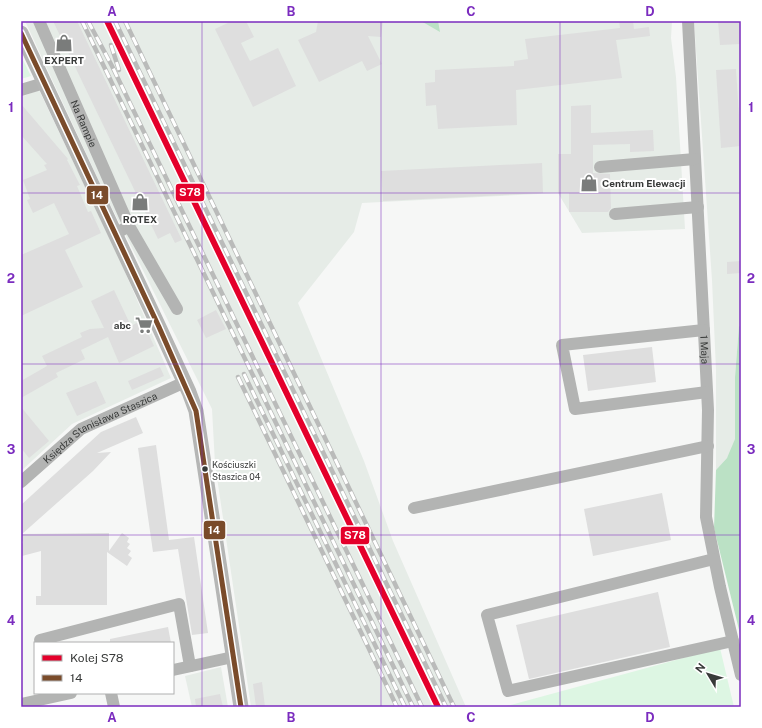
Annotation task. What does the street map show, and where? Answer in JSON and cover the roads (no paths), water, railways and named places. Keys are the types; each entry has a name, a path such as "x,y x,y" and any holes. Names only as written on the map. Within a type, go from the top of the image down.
{"main road":[{"path":"21,33 185,382 196,411 241,707"}],"street":[{"name":"Na Rampie","path":"39,21 129,226 177,309"},
{"name":"1 Maja","path":"688,21 707,392 708,446 706,517 714,559 741,675"},
{"path":"21,90 44,83"},
{"path":"600,167 695,159"},
{"path":"615,214 698,207"},
{"path":"115,234 129,226"},
{"path":"704,330 562,345 575,409 707,392"},
{"name":"Księdza Stanisława Staszica","path":"21,482 81,429 185,382"},
{"path":"414,508 708,446"},
{"path":"714,559 487,615 508,691 733,641"},
{"path":"40,640 179,604 190,666"},
{"path":"174,670 233,657"},
{"path":"21,704 66,694"},
{"path":"111,694 114,707"}],"railway":[{"path":"82,21 413,707"},
{"path":"88,21 112,66 422,707"},
{"path":"115,21 446,707"},
{"path":"125,21 454,707"},
{"path":"111,45 119,70"},
{"path":"244,374 405,707"},
{"path":"238,377 397,707"}],"rail line":[{"name":"S78","path":"107,21 438,707"}],"place":[{"name":"EXPERT","path":"64,43"},
{"name":"Centrum Elewacji","path":"589,183"},
{"name":"ROTEX","path":"140,202"},
{"name":"abc","path":"144,325"},
{"name":"Kościuszki Staszica 04","path":"205,469"}]}
